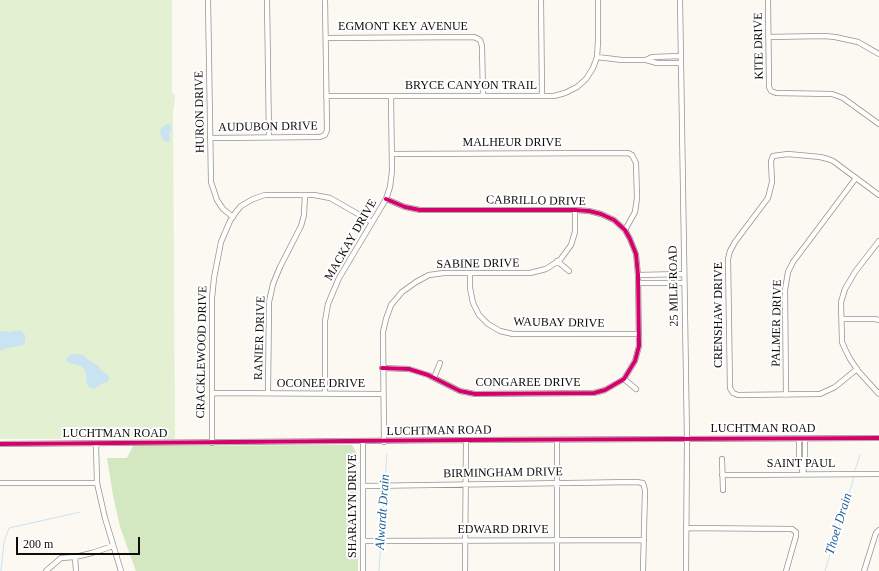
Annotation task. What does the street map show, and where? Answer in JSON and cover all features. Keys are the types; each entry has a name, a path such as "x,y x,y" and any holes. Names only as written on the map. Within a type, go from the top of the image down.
{"street":[{"name":"HURON DRIVE","path":"208,0 212,187 220,205 233,217"},
{"path":"267,0 269,137"},
{"path":"325,0 326,96"},
{"path":"541,0 542,96"},
{"name":"BRYCE CANYON TRAIL","path":"326,96 554,96 565,93 577,87 586,79 593,68 598,42 598,0"},
{"name":"25 MILE ROAD","path":"680,0 687,439 686,571"},
{"name":"KITE DRIVE","path":"768,0 769,87 771,91 776,93 832,94 843,98 879,124"},
{"name":"EGMONT KEY AVENUE","path":"326,38 474,37 480,40 483,50 483,96"},
{"path":"768,37 835,37 858,42 879,54"},
{"path":"646,60 652,57 681,56"},
{"path":"596,57 622,60 646,60 657,63 681,63"},
{"name":"AUDUBON DRIVE","path":"210,138 320,138 325,135 327,130 326,96"},
{"name":"MACKAY DRIVE","path":"325,393 325,321 328,304 339,278 386,199 391,177 391,96"},
{"name":"MALHEUR DRIVE","path":"392,154 628,153 635,158 637,205 631,220 624,230"},
{"name":"CRENSHAW DRIVE","path":"786,394 736,394 732,393 730,388 728,259 730,251 768,198 772,182 771,159 773,156 788,154 820,157 833,161 856,178"},
{"path":"856,178 879,195"},
{"name":"PALMER DRIVE","path":"786,394 785,290 787,274 792,262 856,178"},
{"name":"CRACKLEWOOD DRIVE","path":"212,443 212,298 221,242 233,217 241,206 253,199 271,195 314,195 330,198 372,222"},
{"name":"RANIER DRIVE","path":"268,394 270,296 273,284 280,268 301,226 304,215 304,195"},
{"name":"CABRILLO DRIVE","path":"386,199 405,207 420,210 575,210 601,214 614,220 624,230 630,239 636,254 638,274 638,353 633,365 625,377"},
{"name":"SABINE DRIVE","path":"384,442 382,394 383,332 391,305 402,292 416,282 429,276 444,273 530,273 546,269 566,254 571,245 575,232 575,210"},
{"path":"879,241 854,272 845,289 841,302 842,342 850,359 857,369 879,394"},
{"path":"557,262 569,271"},
{"name":"WAUBAY DRIVE","path":"470,273 470,288 473,303 479,315 488,324 500,331 513,334 639,334"},
{"path":"638,274 684,274"},
{"path":"638,284 684,283"},
{"path":"842,319 879,320"},
{"path":"434,378 440,364"},
{"name":"CONGAREE DRIVE","path":"382,368 409,369 428,375 460,391 475,394 594,393 605,390 625,377"},
{"path":"786,394 820,394 835,387 857,369"},
{"path":"625,377 636,389"},
{"name":"OCONEE DRIVE","path":"212,393 382,394"},
{"name":"LUCHTMAN ROAD","path":"0,444 879,438"},
{"path":"799,439 800,459 803,474"},
{"path":"803,474 805,439"},
{"path":"465,571 466,440"},
{"path":"557,571 558,440"},
{"name":"SHARALYN DRIVE","path":"363,442 363,571"},
{"path":"96,444 97,483 121,571"},
{"path":"722,459 723,490"},
{"name":"SAINT PAUL","path":"722,475 879,474"},
{"path":"0,483 97,483"},
{"name":"BIRMINGHAM DRIVE","path":"363,486 642,483 645,490 644,540"},
{"path":"686,528 792,528 796,532 796,536 786,571"},
{"path":"864,571 874,538 879,530"},
{"path":"643,571 644,540"},
{"name":"EDWARD DRIVE","path":"363,541 644,540"},
{"path":"46,571 61,558 75,557 113,546"},
{"path":"75,557 76,571"}],"green space":[{"path":"0,0 172,0 172,93 174,93 175,98 173,112 175,439 0,439"},
{"path":"352,445 357,454 358,571 136,571 120,527 107,458 127,458 133,446"}],"water":[{"path":"167,124 170,124 172,129 169,134 170,141 167,142 162,139 160,131 161,128"},
{"path":"21,330 25,335 23,345 0,351 0,331 9,332"},
{"path":"72,354 84,355 88,360 96,364 108,375 108,382 103,383 94,389 89,387 84,368 67,361 67,357"}],"waterway":[{"name":"Alwardt Drain","path":"385,483 387,454"},
{"name":"Thoel Drain","path":"855,470 860,455"},
{"name":"Thoel Drain","path":"825,571 854,477"},
{"name":"Alwardt Drain","path":"381,539 385,488"},
{"path":"1,571 4,542 9,528 80,512"},
{"name":"Alwardt Drain","path":"379,571 381,542"}],"cycle path":[{"path":"382,368 409,369 428,375 460,391 475,394 594,393 605,390 624,379 635,361 639,346 638,275 636,254 625,230 614,220 601,214 575,210 420,210 405,207 386,199"},
{"path":"0,444 879,438"}]}
